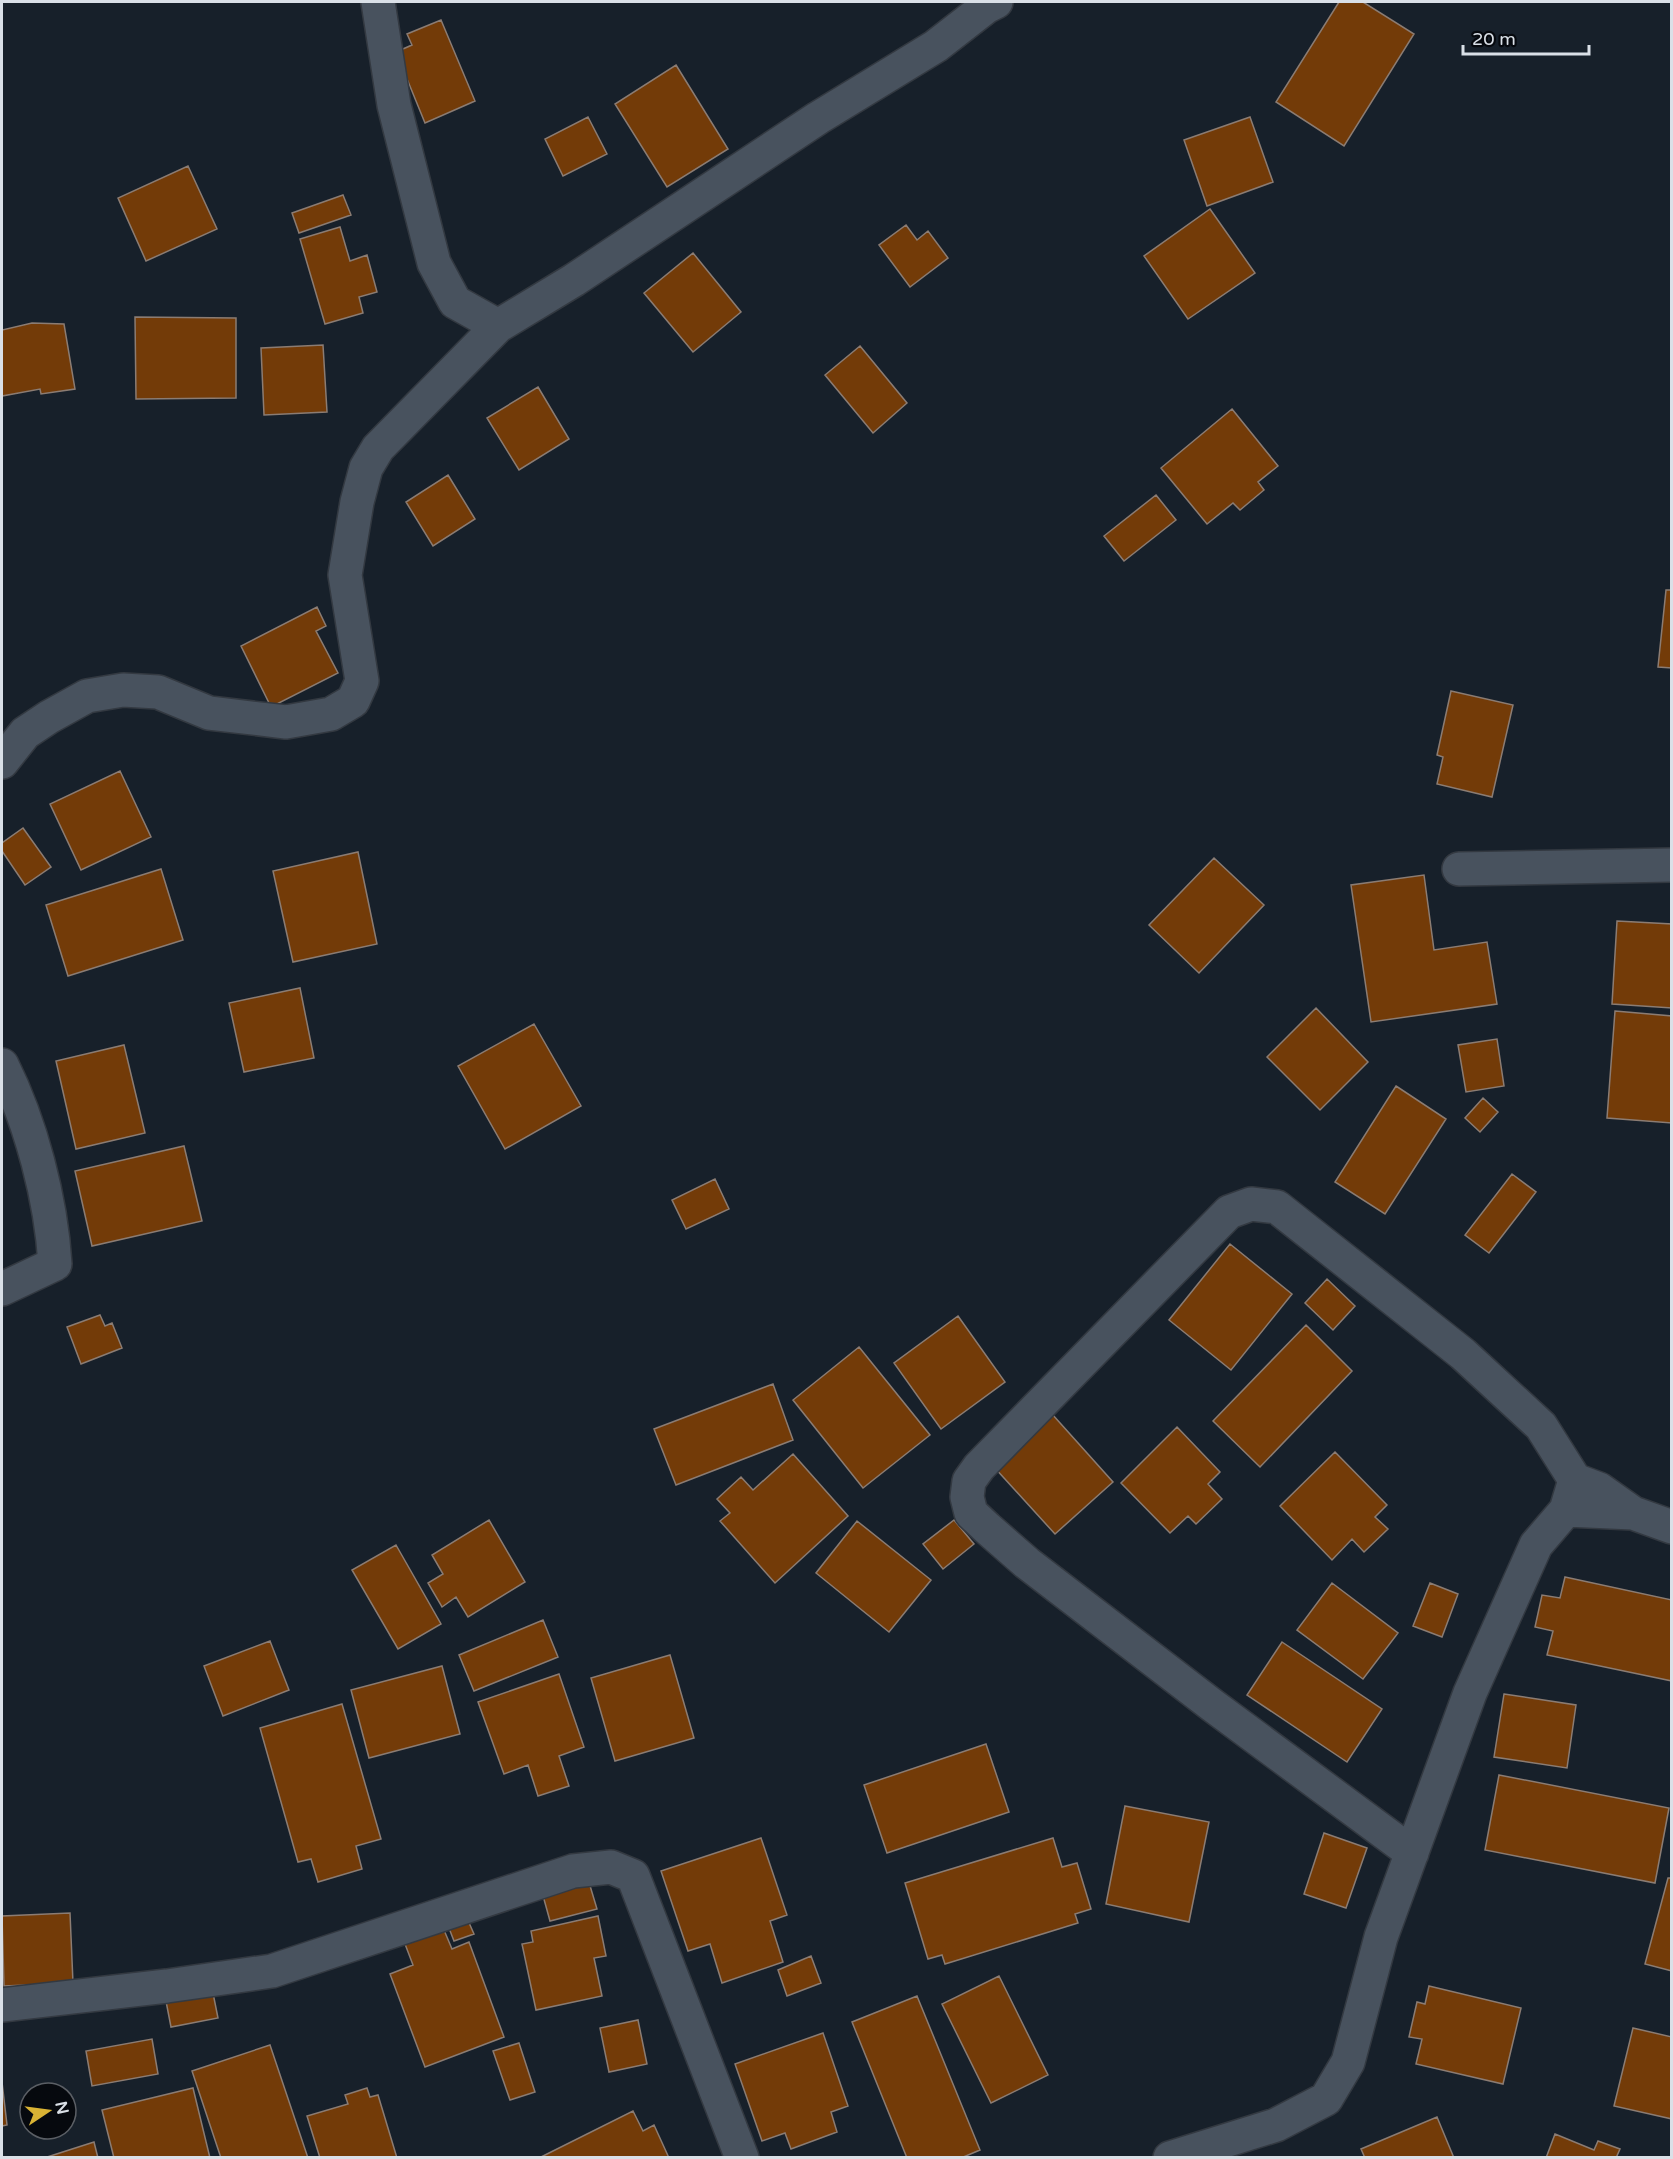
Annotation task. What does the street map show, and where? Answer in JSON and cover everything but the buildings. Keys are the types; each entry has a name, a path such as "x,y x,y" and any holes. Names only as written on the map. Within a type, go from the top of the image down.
{"street":[{"path":"378,2 394,105 434,263 455,302 498,326"},
{"path":"2,762 25,733 87,696 123,690 158,692 209,713 286,722 331,714 352,701 362,681 345,575 357,502 366,468 378,448 498,326 574,280 818,118 936,46 986,7 996,2"},
{"path":"1459,869 1671,865"},
{"path":"2,1065 17,1095 37,1164 52,1224 55,1264 2,1289"},
{"path":"1412,1853 1212,1705 1027,1563 971,1514 967,1497 969,1480 995,1450 1229,1212 1251,1204 1277,1207 1463,1354 1541,1426 1570,1495"},
{"path":"1570,1495 1633,1513 1671,1527"},
{"path":"1170,2157 1275,2125 1326,2099 1348,2062 1381,1937 1470,1693 1536,1545 1570,1495"},
{"path":"2,2005 272,1971 573,1871 611,1867 633,1876 742,2157"}]}
